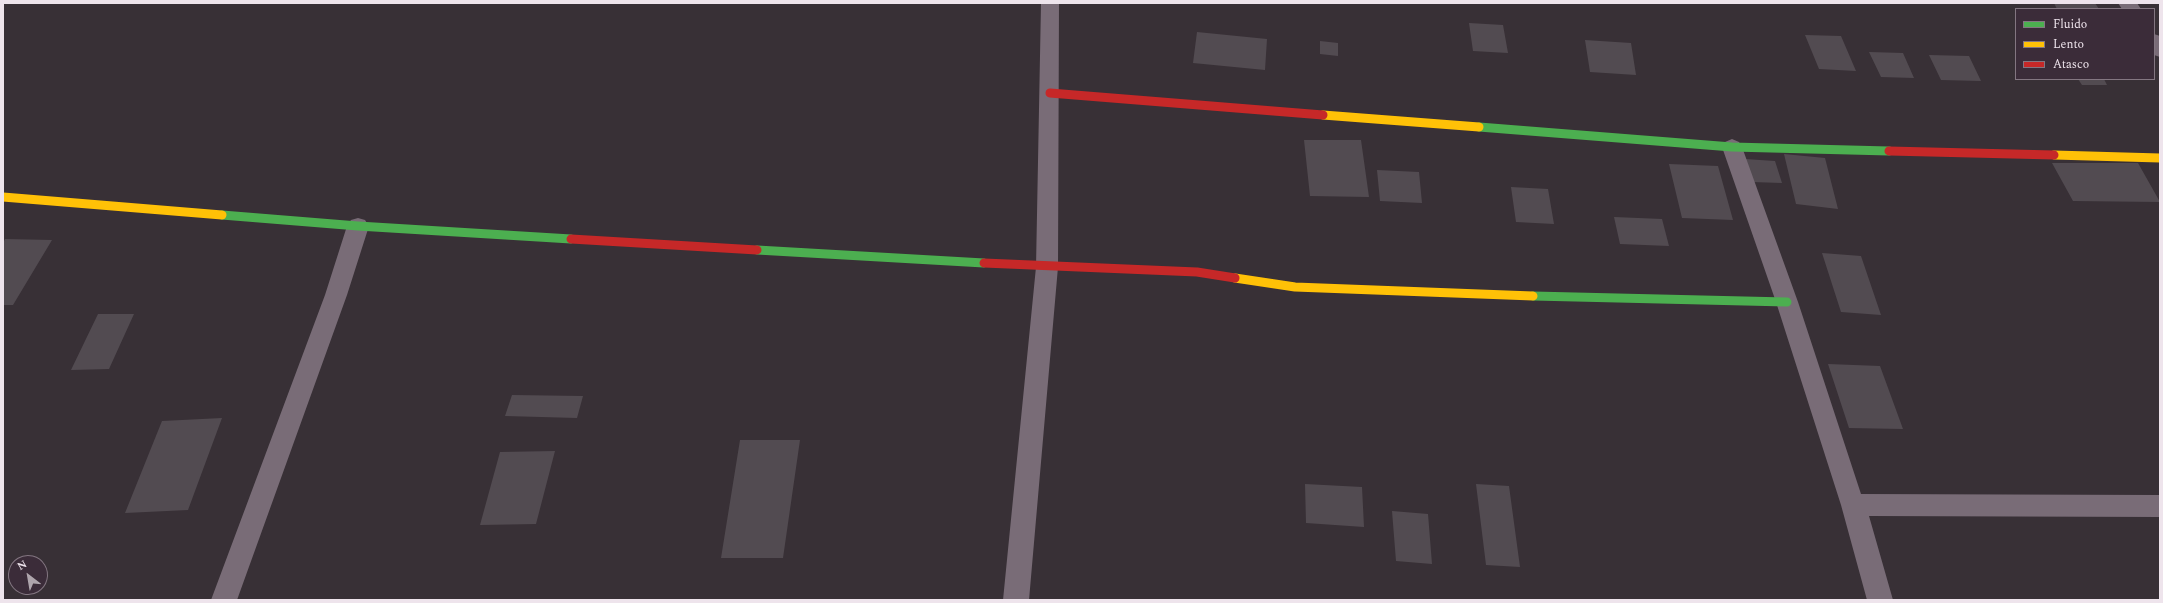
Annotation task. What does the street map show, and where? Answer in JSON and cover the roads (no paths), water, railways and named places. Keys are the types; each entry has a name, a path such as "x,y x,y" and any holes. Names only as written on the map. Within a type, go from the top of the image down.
{"street":[{"path":"1016,600 1047,267 1050,3"},
{"path":"1050,93 1732,147 2160,158"},
{"path":"1732,147 1787,302 1853,505 1880,600"},
{"path":"3,197 358,226 1047,267 1197,272 1295,287 1393,292 1787,302"},
{"path":"224,600 336,295 358,226"},
{"path":"1853,505 2160,506"}]}
